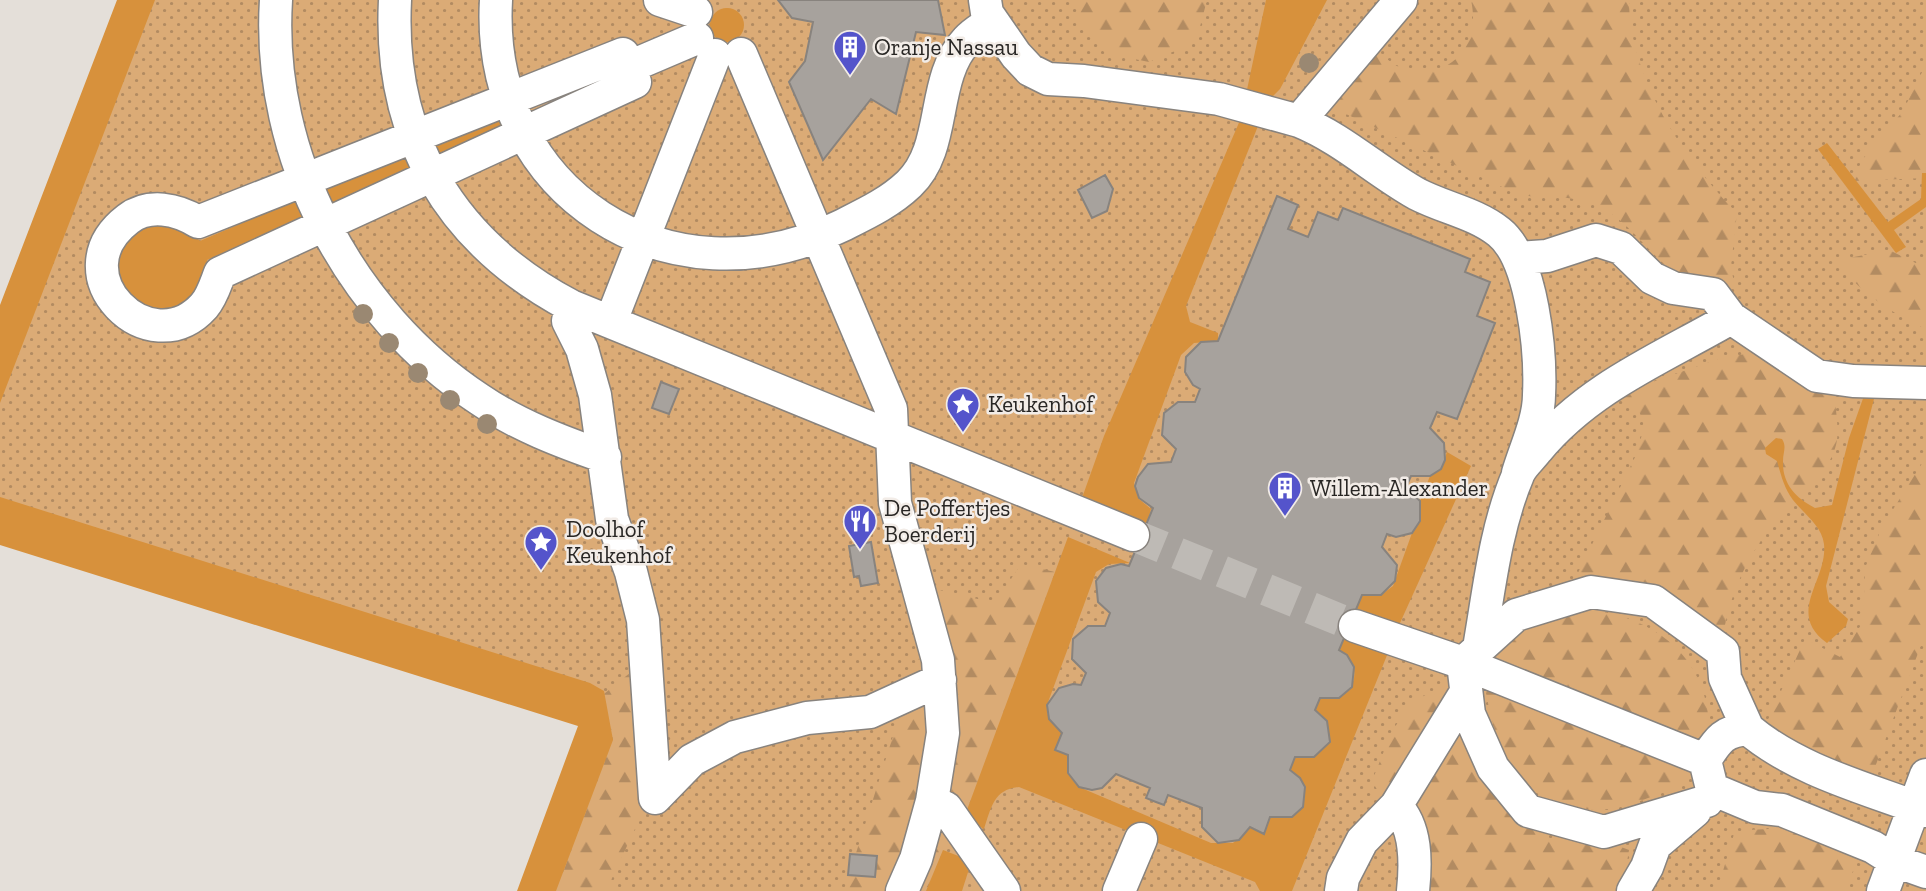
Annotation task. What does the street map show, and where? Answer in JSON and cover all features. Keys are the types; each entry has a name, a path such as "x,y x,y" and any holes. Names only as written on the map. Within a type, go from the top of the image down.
{"street":[{"path":"276,0 276,51 283,108 304,180 325,225 386,317 443,374 514,419 605,457"},
{"path":"395,0 396,65 402,101 413,136 431,175 470,232 518,275 570,306 1133,535"},
{"path":"496,0 495,40 508,98 523,136 554,179 574,198 606,221 642,239 686,252 736,255 764,253 817,238 890,200 910,183 928,160 956,55 989,10 1016,55 1030,70 1048,79 1084,81 1219,99 1294,120 1358,152 1418,194 1480,220 1501,234 1519,257 1527,285 1538,354 1540,398 1495,557 1469,667 1469,714 1493,768 1528,811 1604,832 1708,783"},
{"path":"660,0 712,40 817,238 891,409 895,503 926,611 940,680 943,733 932,801 916,859 902,891"},
{"path":"1294,120 1401,0"},
{"path":"629,67 712,40"},
{"path":"611,321 712,40"},
{"path":"624,54 635,82 523,136 431,175 220,273 205,306 176,325 154,326 127,315 110,297 101,263 107,244 118,227 133,215 160,209 186,215 198,222 413,136 624,54"},
{"path":"1519,257 1547,256 1596,240 1621,248 1651,278 1673,288 1713,294 1731,318 1817,376 1853,382 1926,383"},
{"path":"570,306 568,321 589,373 605,457 612,519 631,572 643,620 655,798 692,760 735,737 807,718 870,712 940,680"},
{"path":"1518,472 1546,439 1588,400 1648,361 1731,318"},
{"path":"1341,891 1343,878 1362,841 1396,806 1469,667 1516,615 1591,592 1653,601 1723,652 1726,678 1748,729 1794,759 1841,780 1920,809"},
{"path":"1355,626 1469,667 1755,807 1782,810 1848,836 1895,861 1926,872"},
{"path":"1633,891 1647,867 1655,845 1708,783 1720,736 1731,730 1748,729"},
{"path":"1883,891 1920,809 1926,775"},
{"path":"932,801 946,808 1004,891"},
{"path":"1396,806 1405,815 1411,831 1416,868 1413,891"},
{"path":"1119,891 1141,839"}],"green space":[{"name":"Keukenhof","path":"134,0 1926,0 1926,891 539,891 602,717 0,515 0,353"},
{"path":"1077,0 1207,0 1196,42 1149,62 1105,53 1079,22"},
{"path":"1471,0 1629,0 1631,29 1638,59 1663,116 1698,168 1737,213 1731,266 1734,283 1711,286 1692,282 1676,273 1617,218 1600,207 1577,199 1515,193 1331,107 1376,49 1394,65 1415,71 1431,71 1445,67 1465,47 1471,33"},
{"path":"1926,64 1926,178 1853,181 1862,160 1903,111"},
{"path":"1889,250 1926,268 1926,329 1903,318 1864,291 1844,270 1839,260"},
{"path":"1783,347 1834,391 1836,445 1817,480 1770,529 1744,569 1727,616 1722,647 1645,586 1601,576 1577,575 1638,451 1644,425 1638,408 1618,394 1718,359"},
{"path":"1926,457 1926,632 1869,783 1840,775 1766,724 1805,639 1840,657 1863,622 1865,568 1882,527"},
{"path":"1021,564 1055,572 964,818 943,850 926,891 844,891 913,673 941,605 939,590 995,603"},
{"path":"1597,611 1617,615 1653,630 1682,654 1702,687 1707,707 1709,733 1704,748 1489,657 1539,623 1566,614"},
{"path":"636,668 648,801 606,891 556,891 613,740 604,694"},
{"path":"1484,683 1697,771 1671,789 1616,808 1593,810 1571,807 1551,800 1533,788 1518,773 1505,753 1493,724"},
{"path":"1451,685 1533,827 1553,841 1608,842 1629,850 1626,868 1615,891 1429,891 1423,868 1372,781 1391,734 1408,709 1433,691"},
{"path":"1788,828 1859,856 1845,891 1717,891 1734,834 1747,830"}],"shaded area":[{"path":"117,0 155,0 0,403 0,305"},
{"path":"1266,0 1327,0 1280,89 1268,101 1186,306 1190,322 1218,333 1218,341 1194,343 1181,355 1134,483 1139,499 1151,509 1146,528 1082,498 1104,436 1241,118"},
{"path":"727,8 739,13 744,25 739,37 727,42 715,37 710,25 715,13"},
{"path":"505,115 508,126 436,160 429,145"},
{"path":"1827,143 1888,222 1921,199 1922,173 1926,173 1926,207 1894,230 1906,247 1896,253 1818,149"},
{"path":"409,155 413,169 326,207 318,192"},
{"path":"303,197 310,214 207,260 206,286 169,317 118,292 116,250 134,229 151,222 169,223 186,230 200,241"},
{"path":"1866,390 1876,391 1826,586 1829,602 1848,619 1846,626 1827,643 1815,632 1809,620 1811,596 1824,557 1823,538 1790,495 1777,461 1766,454 1765,448 1776,438 1782,439 1785,447 1783,469 1791,489 1801,500 1815,508 1832,505 1849,438"},
{"path":"1447,452 1471,466 1400,623 1292,891 1260,891 1255,882 1019,787 1004,791 999,796 984,829 964,818 1068,537 1130,563 1109,564 1096,572 1047,705 1049,718 1065,741 1068,768 1073,781 1079,787 1211,843 1233,843 1250,827 1264,833 1270,817 1292,816 1302,805 1305,793 1301,780 1290,770 1295,757 1314,757 1330,742 1327,721 1315,710 1320,698 1339,698 1346,693 1353,681 1354,668 1339,650 1362,595 1381,595 1393,586 1412,533 1420,521 1420,501 1430,476 1441,469"},
{"path":"0,497 590,683 604,691 613,740 556,891 517,891 578,726 0,545"},
{"path":"943,850 961,857 969,869 962,891 926,891"}],"building":[{"name":"Oranje Nassau","path":"778,0 938,0 945,35 916,32 896,114 871,99 823,160 789,82 805,61 813,22 792,18"},
{"path":"1105,175 1113,189 1107,211 1092,218 1078,190"},
{"name":"Willem-Alexander","path":"1277,196 1298,205 1288,229 1308,237 1318,212 1338,220 1343,208 1470,259 1465,272 1490,282 1477,316 1495,323 1457,419 1437,412 1430,428 1444,443 1445,460 1441,469 1430,476 1411,476 1406,487 1420,501 1420,521 1412,533 1396,537 1387,534 1382,547 1397,565 1395,581 1381,595 1362,595 1339,650 1347,655 1354,667 1352,687 1339,698 1320,698 1315,710 1327,721 1330,742 1314,757 1295,757 1290,770 1300,778 1305,787 1303,807 1292,817 1270,817 1264,834 1250,827 1239,840 1218,843 1202,827 1202,808 1168,795 1164,805 1156,802 1146,798 1150,788 1116,774 1102,788 1092,790 1079,787 1068,773 1068,755 1055,750 1062,733 1049,719 1047,705 1059,688 1081,685 1086,673 1072,659 1073,639 1088,626 1105,626 1110,613 1098,602 1096,581 1106,568 1121,564 1129,566 1153,508 1139,498 1135,486 1138,477 1148,464 1171,462 1176,449 1162,435 1164,413 1178,402 1195,402 1200,389 1193,385 1185,372 1186,357 1201,342 1218,341"},
{"path":"661,382 679,389 669,414 652,408"},
{"path":"871,542 878,583 861,586 859,576 854,577 849,546"},
{"path":"850,854 877,856 875,877 848,875"}],"tunnel":[{"path":"1133,535 1355,626"}],"place":[{"name":"Oranje Nassau","path":"850,77"},
{"name":"Keukenhof","path":"963,434"},
{"name":"Willem-Alexander","path":"1285,518"},
{"name":"De Poffertjes Boerderij","path":"860,551"},
{"name":"Doolhof Keukenhof","path":"541,572"}]}
